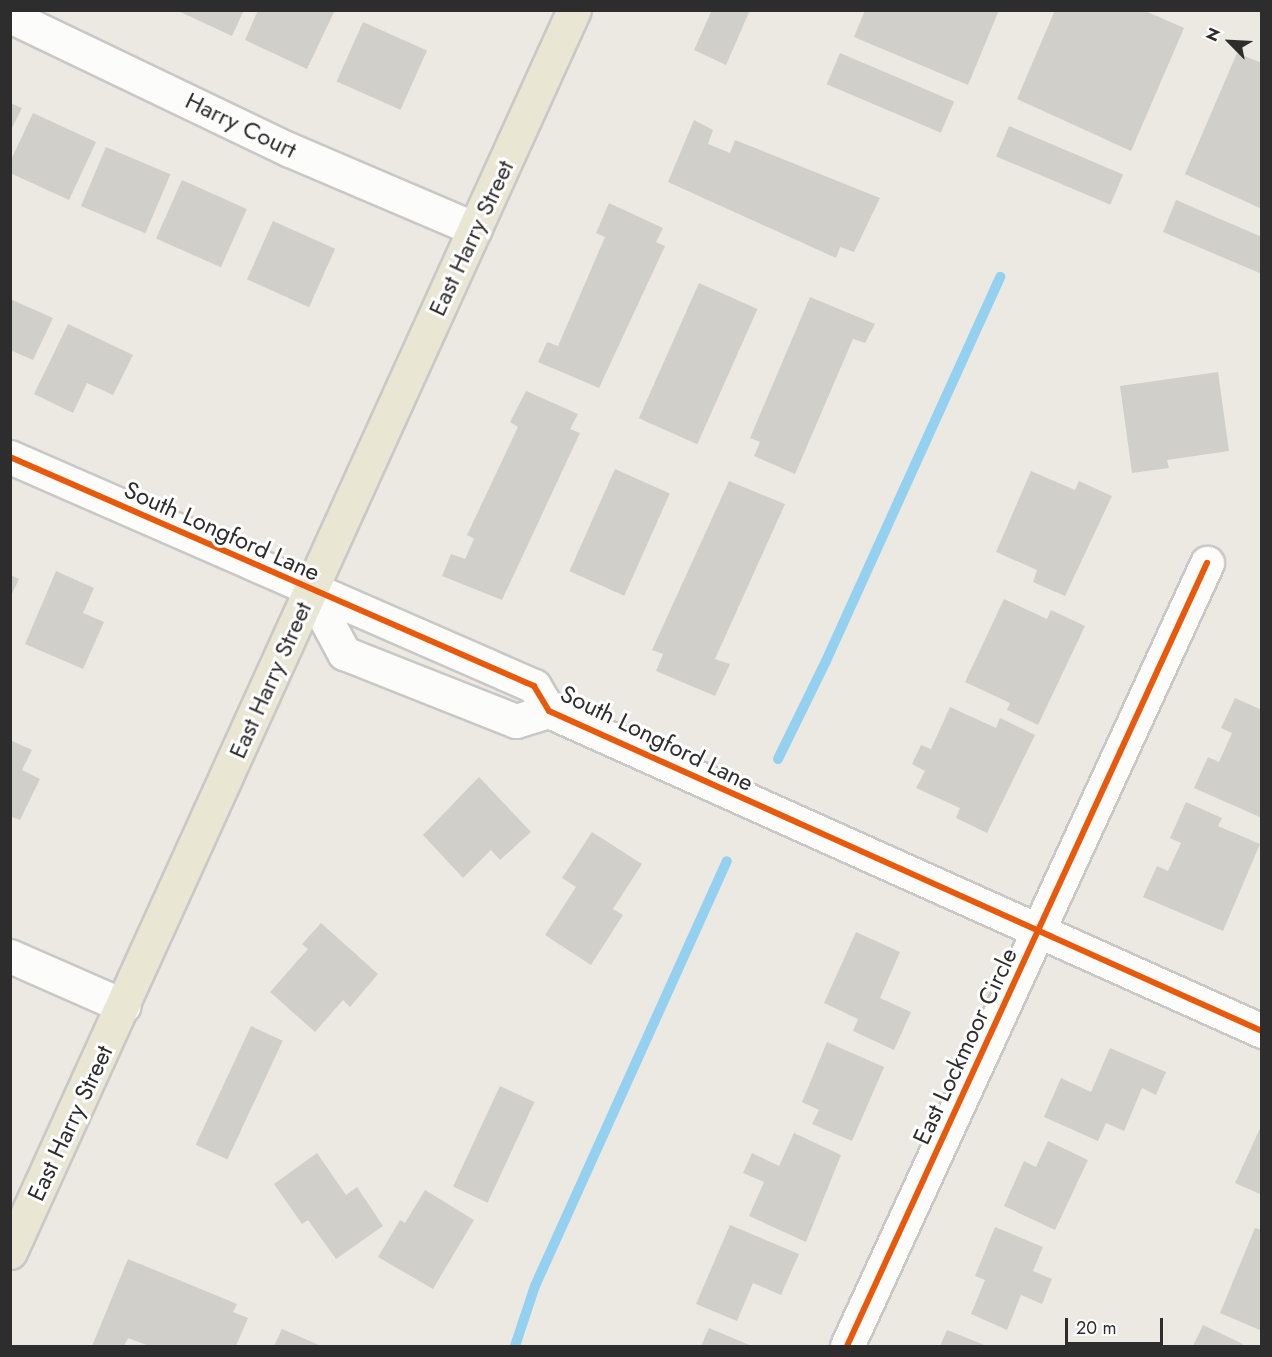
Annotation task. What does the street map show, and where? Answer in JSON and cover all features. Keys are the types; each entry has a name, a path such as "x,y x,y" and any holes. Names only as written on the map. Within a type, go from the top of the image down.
{"main road":[{"name":"East Harry Street","path":"10,1252 124,1006 574,10"}],"street":[{"name":"Harry Court","path":"10,16 290,150 475,230"},
{"name":"South Longford Lane","path":"10,457 534,686 549,711 1262,1031"},
{"name":"East Lockmoor Circle","path":"847,1347 1207,563"},
{"name":"South Longford Lane","path":"310,590 344,653 516,721 549,711"},
{"path":"10,956 124,1006"}],"building":[{"path":"176,10 244,10 232,36"},
{"path":"258,10 335,10 307,69 245,40"},
{"path":"712,10 750,10 726,65 694,50"},
{"path":"865,10 999,10 968,85 854,37"},
{"path":"1055,10 1143,10 1184,28 1131,151 1017,99"},
{"path":"363,22 427,50 401,110 337,81"},
{"path":"840,53 954,101 941,133 827,84"},
{"path":"1237,53 1262,63 1262,209 1185,174"},
{"path":"10,103 22,108 10,132"},
{"path":"33,113 96,142 69,200 10,173 10,162"},
{"path":"694,120 713,130 708,144 730,153 735,140 880,198 854,252 840,247 836,258 668,182"},
{"path":"1009,126 1123,174 1110,205 996,156"},
{"path":"106,147 170,174 145,233 81,206"},
{"path":"182,180 247,209 221,267 156,238"},
{"path":"1176,200 1262,237 1262,274 1163,232"},
{"path":"609,203 663,228 656,242 665,246 599,388 538,362 547,342 558,346 605,237 596,233"},
{"path":"273,221 335,249 309,307 247,279"},
{"path":"699,283 757,309 697,444 639,418"},
{"path":"810,297 875,324 865,343 853,339 795,474 754,456 760,442 750,438"},
{"path":"10,299 53,318 33,360 10,350"},
{"path":"68,324 133,355 113,395 87,383 73,413 34,394"},
{"path":"1218,372 1229,451 1167,460 1169,468 1132,473 1120,386"},
{"path":"526,391 578,414 570,429 580,433 502,600 442,576 451,554 465,559 474,539 467,535 518,427 510,422"},
{"path":"615,469 670,493 624,596 569,571"},
{"path":"1031,471 1075,490 1079,481 1112,496 1065,596 1033,582 1037,570 996,552"},
{"path":"729,481 785,504 715,659 730,664 715,696 656,671 663,654 652,650"},
{"path":"56,571 94,588 83,613 104,622 83,669 25,644"},
{"path":"10,575 19,579 10,598"},
{"path":"1004,599 1047,619 1051,610 1085,626 1038,725 1007,710 1010,703 965,682"},
{"path":"1235,698 1262,710 1262,818 1194,788 1208,757 1219,762 1232,733 1221,728"},
{"path":"950,707 996,728 1000,718 1035,735 987,833 956,818 960,808 916,788 925,771 912,764 921,745 931,749"},
{"path":"10,740 32,750 22,770 40,779 20,820 10,816"},
{"path":"479,777 531,832 500,860 491,850 463,878 423,835"},
{"path":"1186,802 1222,818 1218,826 1260,844 1223,931 1143,897 1157,866 1168,871 1181,843 1170,838"},
{"path":"592,832 642,864 613,909 623,915 591,965 545,935 576,887 562,878"},
{"path":"321,923 378,974 350,1007 343,1000 315,1032 270,992 308,949 302,944"},
{"path":"856,932 900,952 880,998 911,1012 894,1050 853,1031 858,1019 824,1003"},
{"path":"251,1026 283,1041 227,1160 196,1145"},
{"path":"827,1042 884,1067 852,1141 812,1124 819,1110 802,1102"},
{"path":"1110,1048 1166,1072 1156,1095 1142,1088 1124,1131 1106,1123 1098,1141 1044,1117 1061,1078 1091,1092"},
{"path":"500,1086 534,1102 488,1203 453,1187"},
{"path":"1262,1124 1262,1195 1235,1183"},
{"path":"794,1133 841,1155 806,1242 749,1216 764,1182 743,1173 752,1153 779,1166"},
{"path":"1048,1141 1088,1160 1055,1230 1004,1206 1024,1161 1036,1167"},
{"path":"317,1153 346,1195 357,1187 383,1226 336,1259 308,1220 302,1224 274,1184"},
{"path":"425,1190 474,1220 433,1289 378,1257 400,1220 405,1223"},
{"path":"730,1225 799,1254 781,1295 753,1283 737,1321 696,1304"},
{"path":"995,1227 1043,1247 1033,1271 1052,1279 1042,1304 1021,1295 1007,1330 971,1314 985,1280 975,1276"},
{"path":"1255,1228 1262,1230 1262,1331 1220,1313"},
{"path":"128,1259 237,1304 233,1312 248,1318 236,1346 149,1346 128,1338 124,1346 92,1346"},
{"path":"1203,1325 1243,1344 1242,1346 1193,1346"},
{"path":"709,1328 752,1346 701,1346"},
{"path":"282,1329 321,1346 274,1346"},
{"path":"947,1330 987,1346 940,1346"}],"waterway":[{"path":"778,759 826,661 1000,277"},
{"path":"515,1346 535,1286 727,861"}],"cycle path":[{"path":"10,457 534,686 549,711 1262,1031"},
{"path":"847,1346 1207,563"}]}
